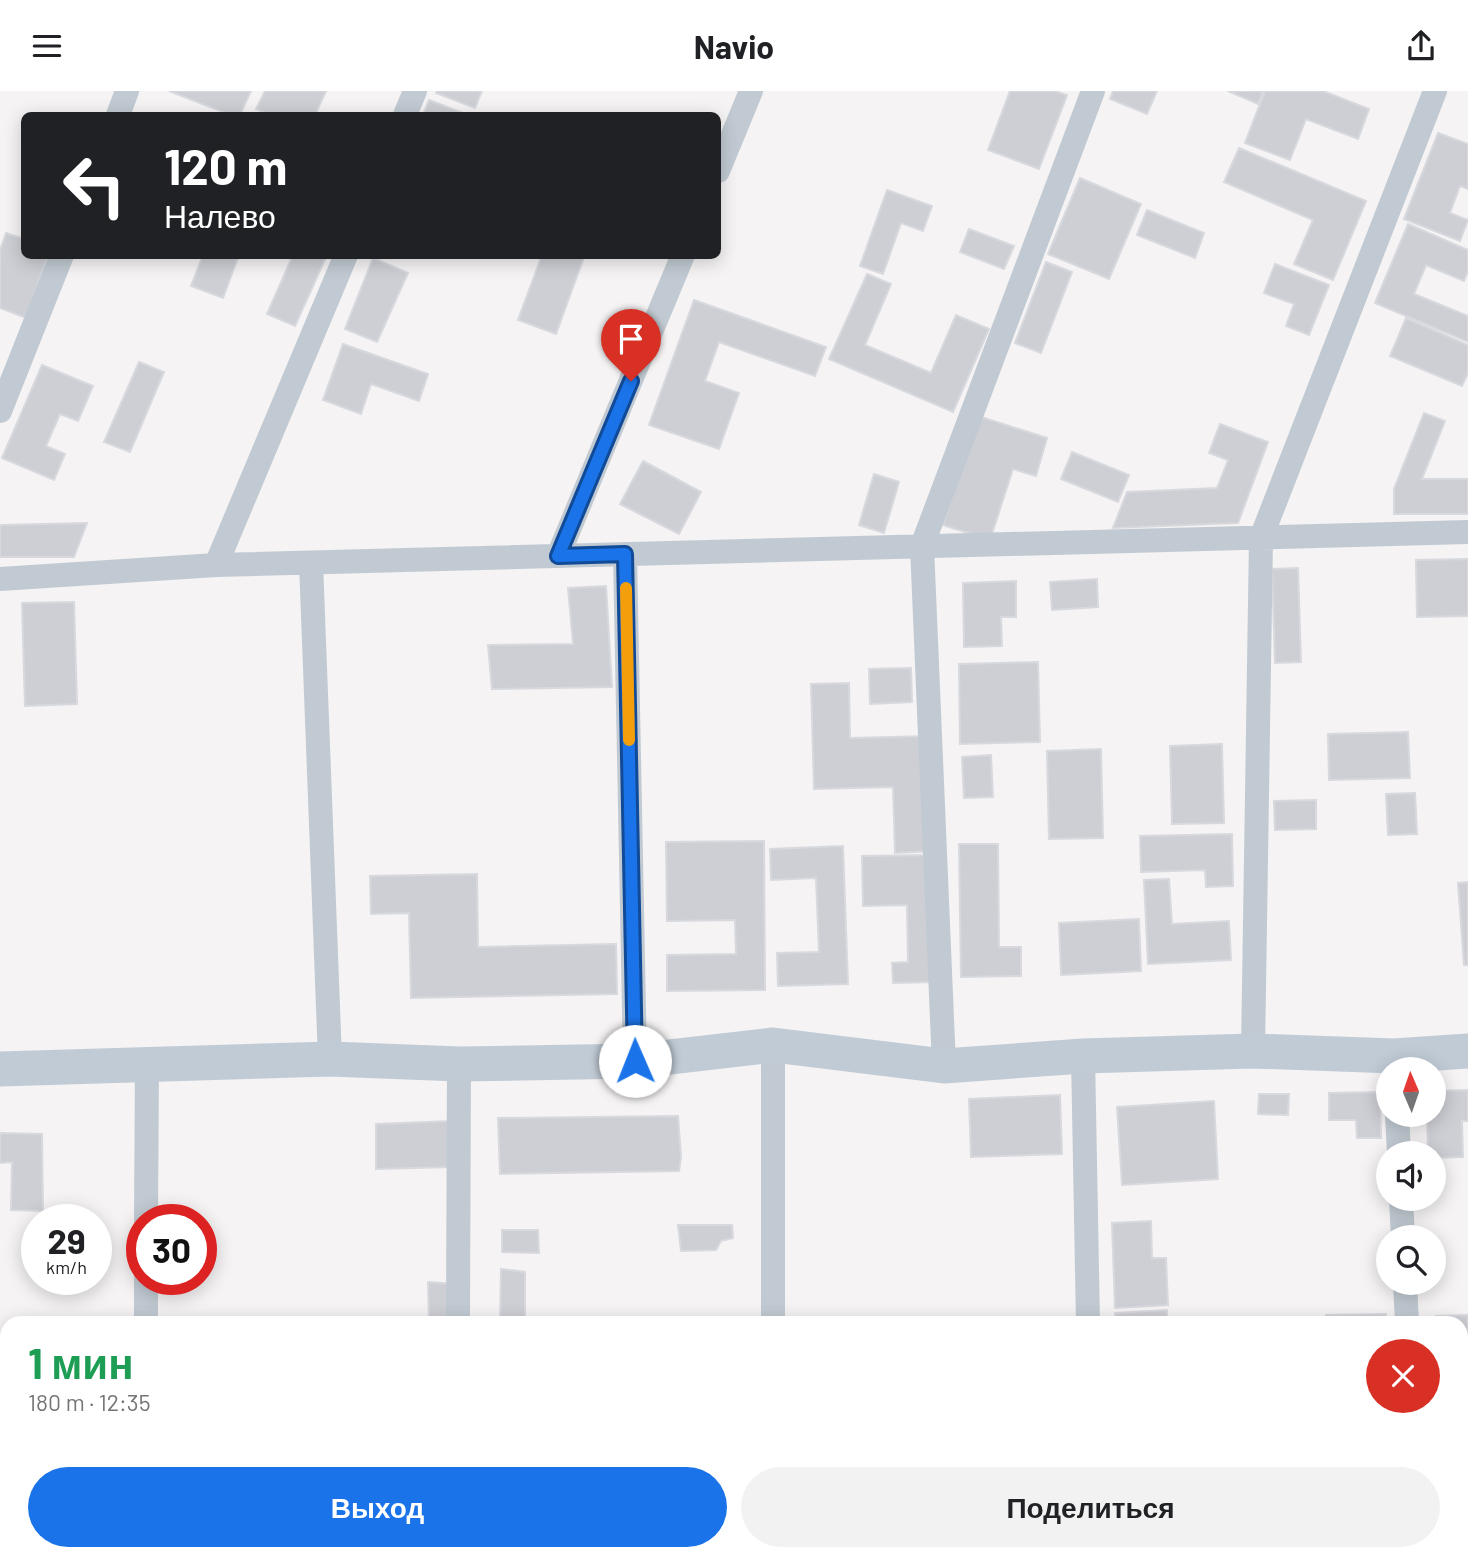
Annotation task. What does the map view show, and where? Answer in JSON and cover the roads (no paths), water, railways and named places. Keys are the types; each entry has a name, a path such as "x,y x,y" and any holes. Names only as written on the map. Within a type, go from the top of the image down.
{"street":[{"path":"119,112 127,91"},
{"path":"406,112 415,91"},
{"path":"721,164 751,91"},
{"path":"944,1066 922,546 1093,91"},
{"path":"1253,1051 1261,538 1435,91"},
{"path":"0,411 60,259"},
{"path":"216,565 344,259"},
{"path":"558,556 681,259"},
{"path":"0,579 216,565 1468,532"},
{"path":"625,554 635,1061"},
{"path":"311,562 330,1059"},
{"path":"0,1069 330,1059 459,1064 635,1061 773,1045 944,1066 1083,1056 1253,1051 1376,1061"},
{"path":"773,1045 773,1316"},
{"path":"1432,1057 1468,1051"},
{"path":"1083,1056 1088,1316"},
{"path":"458,1316 459,1064"},
{"path":"146,1204 147,1065"},
{"path":"146,1295 146,1316"},
{"path":"1406,1295 1407,1316"}]}
